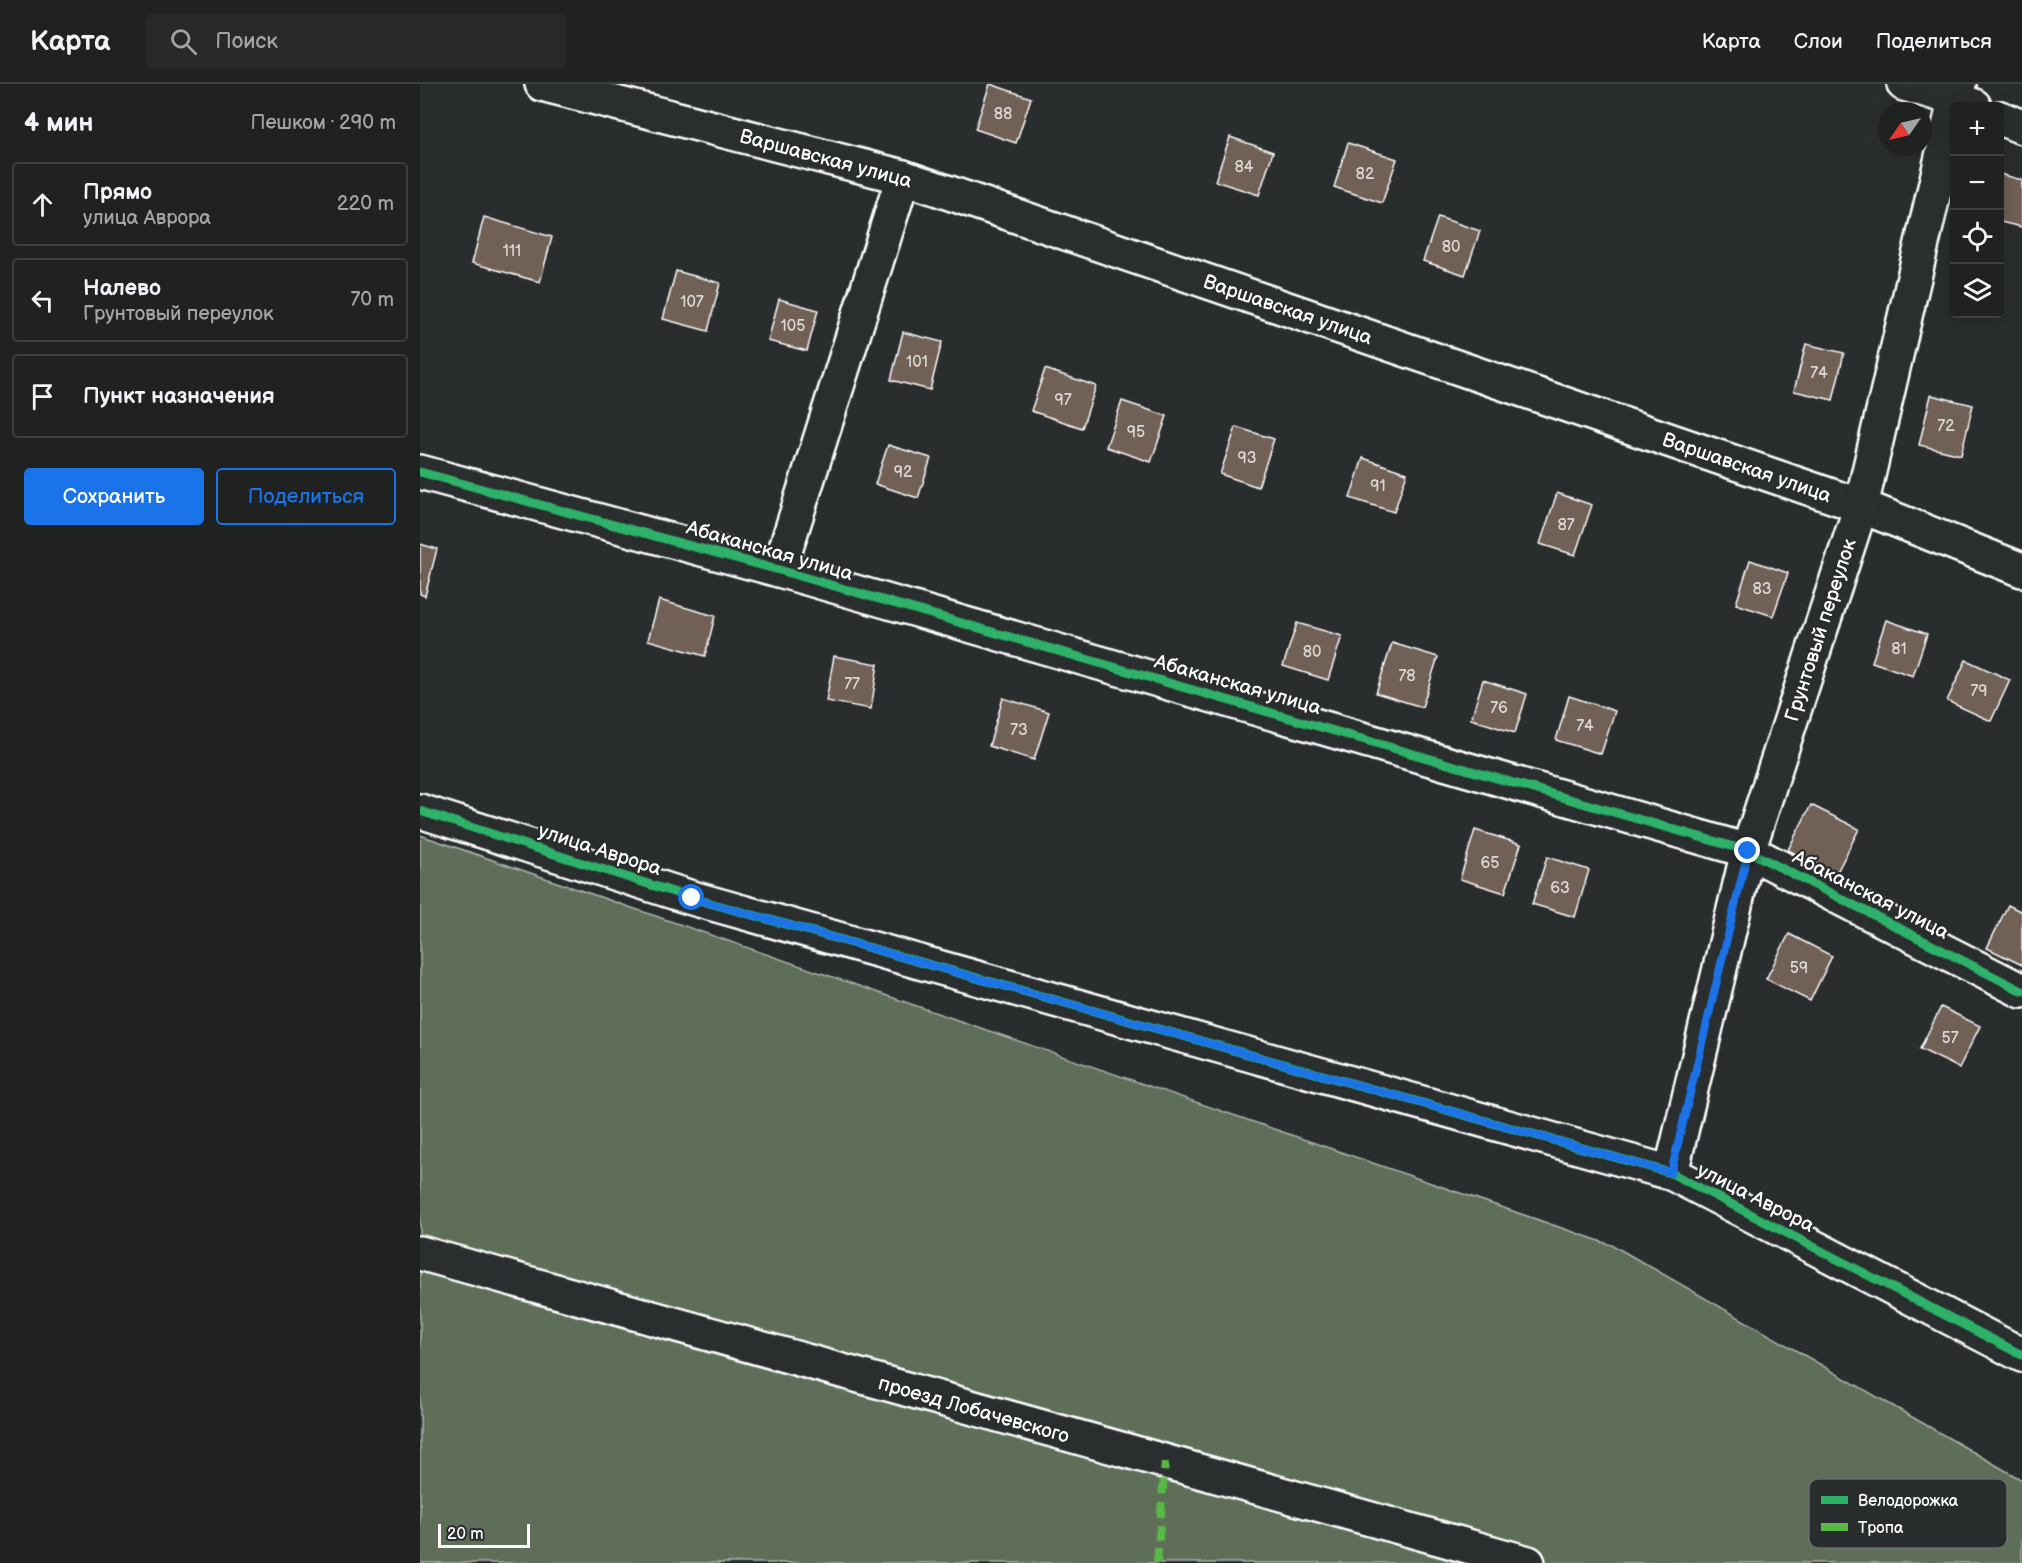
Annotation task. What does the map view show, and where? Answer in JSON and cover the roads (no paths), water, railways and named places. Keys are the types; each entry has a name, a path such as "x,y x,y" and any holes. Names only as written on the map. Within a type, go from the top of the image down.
{"street":[{"name":"Варшавская улица","path":"542,84 903,177 1861,506 2022,570"},
{"path":"1904,84 1963,96"},
{"name":"Грунтовый переулок","path":"1671,1173 1748,851 1861,506 1963,96"},
{"path":"2004,120 2022,127"},
{"path":"779,570 903,177"},
{"name":"Абаканская улица","path":"420,472 779,570 1748,851 2022,991"},
{"name":"улица Аврора","path":"420,811 692,898 1671,1173 2022,1355"},
{"name":"проезд Лобачевского","path":"420,1253 1528,1563"}]}
